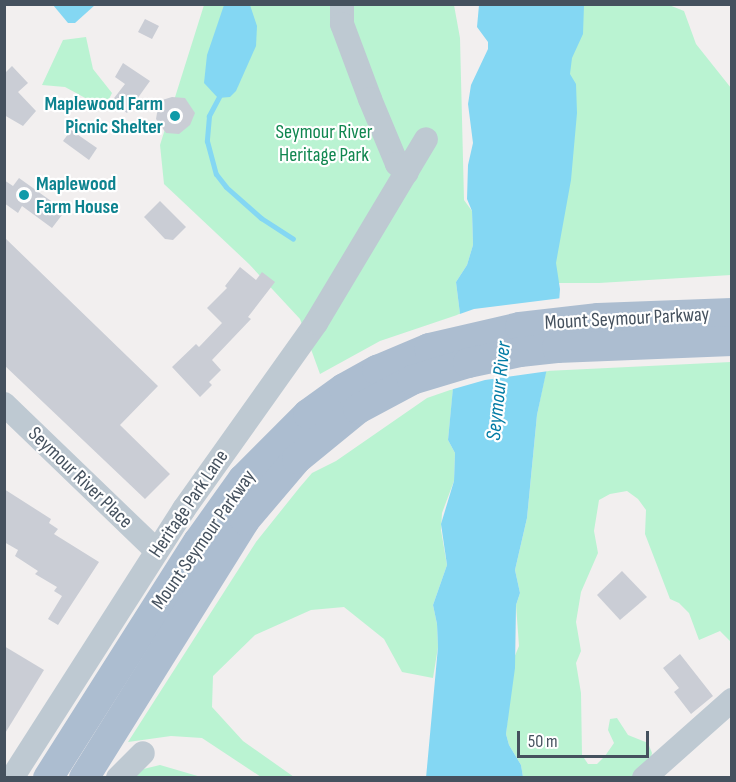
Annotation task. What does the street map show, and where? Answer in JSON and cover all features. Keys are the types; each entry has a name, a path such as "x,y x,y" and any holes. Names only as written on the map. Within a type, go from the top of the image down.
{"main road":[{"name":"Mount Seymour Parkway","path":"48,777 198,542 243,479 308,414 335,395 377,370 520,352 597,332 732,313"},
{"name":"Mount Seymour Parkway","path":"597,332 732,341"},
{"name":"Mount Seymour Parkway","path":"84,777 210,574 245,520 272,486 327,432 428,362"}],"street":[{"path":"342,4 342,24 370,99 397,164 407,173"},
{"name":"Heritage Park Lane","path":"12,777 157,551 316,323 426,139"},
{"name":"Seymour River Place","path":"4,404 157,551"},
{"path":"644,777 732,700"},
{"path":"118,777 143,753"}],"green space":[{"name":"Seymour River Heritage Park","path":"204,5 454,5 460,38 464,200 472,211 473,245 467,265 456,282 460,314 380,341 320,374 300,319 249,264 164,184 160,145"},
{"path":"579,5 669,5 684,11 696,44 731,88 731,275 599,283 551,283 565,64"},
{"path":"86,37 93,69 112,93 107,103 100,106 65,87 42,85 63,40"},
{"path":"731,362 731,642 720,631 699,640 689,613 679,603 670,599 645,534 646,510 638,499 627,491 610,494 599,500 594,531 598,553 581,592 576,622 581,651 576,663 581,693 582,755 588,764 597,764 605,756 614,743 608,730 610,719 617,718 628,735 648,743 652,753 649,765 634,777 523,777 521,765 509,745 506,734 514,658 519,646 516,605 520,593 515,570 527,518 537,415 546,371"},
{"path":"453,389 448,440 455,453 454,481 442,513 441,530 447,565 433,605 438,647 433,678 402,672 384,639 344,607 311,610 255,635 213,676 212,707 243,741 294,777 261,777 202,738 171,736 128,742 256,542 312,473 336,461 427,398"},
{"path":"160,765 201,777 127,778 131,772"}],"water":[{"path":"53,5 95,5 75,23 68,23"},
{"path":"224,5 250,5 257,26 256,46 236,91 230,97 218,98 204,83 207,55"},
{"name":"Seymour River","path":"479,5 584,5 583,34 572,58 570,74 576,84 577,113 571,180 556,263 560,289 558,317 537,415 527,518 515,570 520,593 516,605 515,668 506,734 509,745 521,765 523,777 426,778 438,647 433,605 447,565 441,524 454,481 455,453 448,440 460,314 456,282 467,265 473,245 472,211 467,199 468,165 473,143 468,104 471,85 488,49 488,42 477,27"}],"pier":[{"path":"562,298 561,318 549,371 485,380 450,390 457,315 474,309"}],"building":[{"path":"145,19 159,26 152,39 138,32"},
{"path":"123,63 150,81 127,113 111,102 125,84 115,77"},
{"path":"12,66 28,83 18,92 36,111 23,126 4,115 4,74"},
{"name":"Maplewood Farm Picnic Shelter","path":"172,97 185,98 195,113 190,125 179,134 166,133 156,119 159,101"},
{"path":"71,130 97,148 89,160 63,141"},
{"name":"Maplewood Farm House","path":"19,178 65,211 52,228 22,206 18,213 4,203 4,180 13,186"},
{"path":"160,201 186,227 173,240 165,239 144,217"},
{"path":"4,237 158,386 120,425 170,474 145,499 4,365"},
{"path":"240,267 256,280 262,272 275,282 248,317 251,319 212,360 221,370 209,382 212,385 200,397 172,367 196,344 199,347 222,323 207,308 227,288 225,286"},
{"path":"4,489 51,519 49,523 58,529 54,534 99,562 58,625 48,619 62,596 54,591 57,587 35,574 38,571 15,556 18,550 4,542"},
{"path":"622,571 647,597 620,620 597,595"},
{"path":"4,646 44,670 4,735"},
{"path":"680,654 713,696 691,714 674,692 679,688 663,668"}],"waterway":[{"path":"221,93 209,116 207,141 216,174 226,187 261,218 293,239"}],"place":[{"name":"Maplewood Farm Picnic Shelter","path":"175,116"},
{"name":"Maplewood Farm House","path":"24,195"}]}
